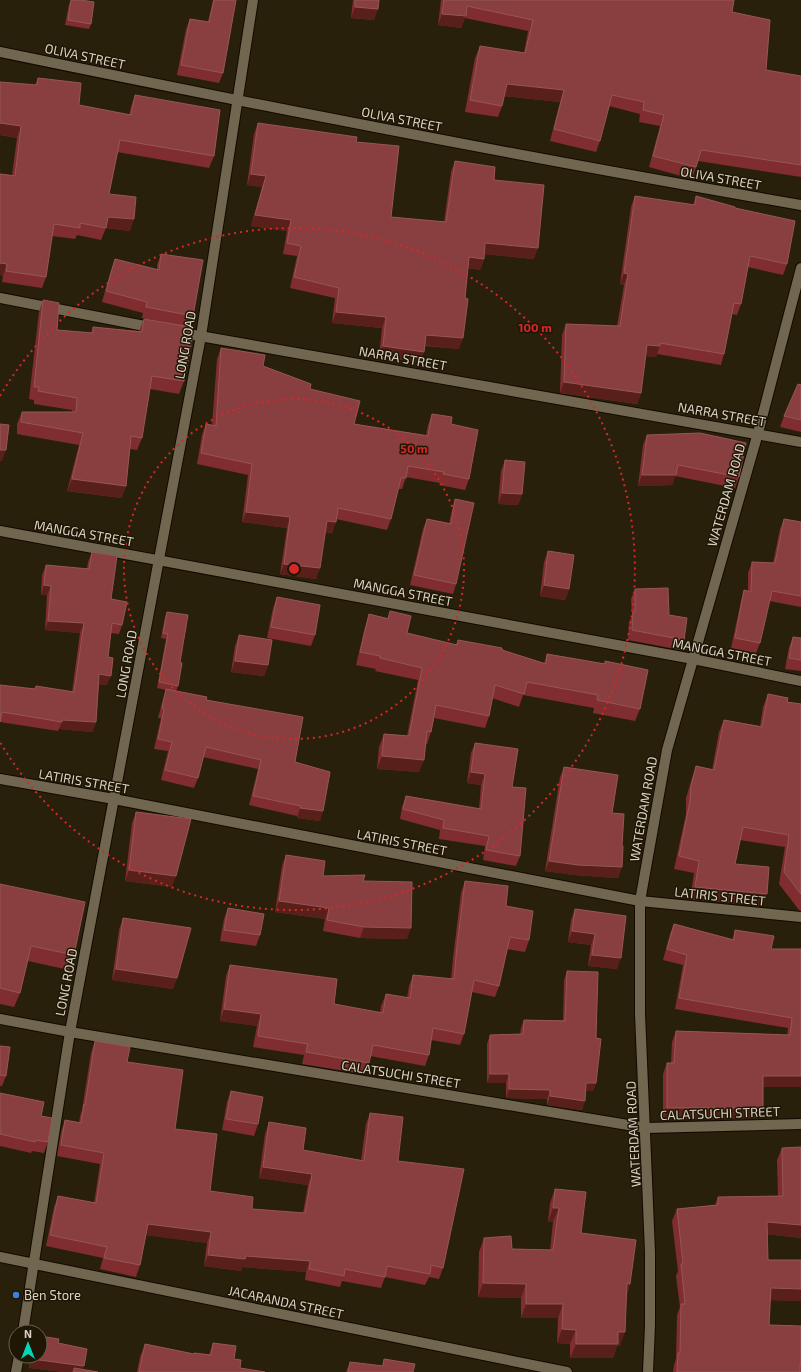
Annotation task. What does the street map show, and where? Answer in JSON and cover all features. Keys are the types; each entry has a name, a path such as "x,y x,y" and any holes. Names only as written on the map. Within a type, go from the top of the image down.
{"street":[{"name":"LONG ROAD","path":"23,1324 70,1032 201,336 253,0"},
{"name":"OLIVA STREET","path":"0,52 238,101 801,205"},
{"name":"WATERDAM ROAD","path":"648,1372 650,1252 646,1128 640,1014 640,901 667,750 758,433 801,268"},
{"name":"NARRA STREET","path":"0,298 166,330 758,433 801,442"},
{"name":"MANGGA STREET","path":"0,531 693,659 801,681"},
{"name":"LATIRIS STREET","path":"0,779 114,799 640,901 801,917"},
{"name":"CALATSUCHI STREET","path":"0,1019 646,1128 801,1124"},
{"name":"JACARANDA STREET","path":"0,1257 567,1372"}],"building":[{"path":"71,0 94,2 91,24 68,20"},
{"path":"214,0 236,0 223,73 181,65 190,19 209,22"},
{"path":"355,0 379,0 378,9 355,7"},
{"path":"444,0 734,0 732,12 770,20 766,70 801,76 801,165 701,150 696,167 653,156 664,115 643,110 644,102 612,95 600,141 554,129 564,90 507,84 502,106 470,100 480,46 525,53 533,20 467,6 466,16 442,14"},
{"path":"38,78 81,83 79,105 131,115 135,95 220,110 214,156 120,140 109,194 136,197 134,219 108,217 106,228 80,223 80,228 54,224 46,277 6,271 7,264 0,263 0,174 15,176 21,126 0,123 0,82 37,85"},
{"path":"258,123 357,137 356,142 399,146 391,217 446,222 455,161 495,167 494,180 544,185 538,248 485,243 484,259 469,257 465,298 468,299 463,338 426,335 424,352 383,346 386,317 336,312 339,288 294,277 301,246 287,243 291,220 255,215 266,176 251,174"},
{"path":"635,196 695,205 696,196 735,208 795,221 787,264 750,256 741,304 734,303 724,354 660,343 660,346 647,345 641,393 564,382 566,324 620,326 628,274 624,273"},
{"path":"161,254 203,260 193,316 146,307 147,302 106,291 115,259 159,270"},
{"path":"43,300 59,303 57,330 93,333 93,327 142,332 144,319 191,327 188,339 192,340 184,381 152,376 142,438 131,436 126,486 72,479 83,433 21,422 22,412 76,412 77,398 38,391 39,387 34,387"},
{"path":"221,348 265,355 263,366 311,384 310,389 360,401 354,424 428,436 432,414 452,417 451,424 478,430 469,479 443,474 444,472 408,466 406,478 401,478 391,519 338,508 336,522 327,521 320,568 284,564 290,517 246,512 252,464 201,453 206,424 216,426"},
{"path":"798,384 801,385 801,420 784,416"},
{"path":"0,424 9,425 6,450 0,450"},
{"path":"700,433 746,443 739,477 678,465 676,475 642,475 647,435"},
{"path":"505,460 525,462 522,494 502,493"},
{"path":"455,499 474,503 456,584 414,575 427,519 451,524"},
{"path":"784,519 801,522 801,596 772,591 760,643 735,638 744,590 751,592 752,562 775,563"},
{"path":"548,551 574,555 569,589 544,585"},
{"path":"92,552 117,556 111,599 127,602 122,625 112,623 108,657 113,658 111,676 99,674 96,722 62,720 62,722 2,712 0,722 0,685 35,689 36,686 74,692 84,623 48,621 51,586 44,585 46,565 89,569"},
{"path":"668,588 669,615 687,618 684,640 632,630 633,612 635,612 635,589"},
{"path":"277,597 320,605 315,635 271,627"},
{"path":"390,611 411,616 407,633 457,645 458,640 502,648 502,650 546,664 547,654 605,664 605,661 648,670 640,709 597,700 598,695 527,682 524,694 495,685 489,716 436,705 431,732 427,731 424,760 382,756 384,734 409,736 422,668 360,652 369,614 388,619"},
{"path":"167,612 188,615 180,662 182,663 178,686 159,682 168,634 163,633"},
{"path":"239,635 272,640 268,665 235,661"},
{"path":"793,637 801,638 801,660 789,658"},
{"path":"166,689 207,697 206,700 303,717 295,762 330,772 323,811 300,808 301,806 253,796 261,760 206,747 198,778 165,770 172,742 158,739"},
{"path":"768,694 788,698 787,702 801,704 801,894 784,872 789,835 743,827 735,864 769,867 767,894 695,887 699,861 679,856 690,801 691,786 696,766 714,770 724,720 762,727"},
{"path":"475,743 518,749 512,787 526,788 520,856 486,850 489,836 443,828 444,820 403,809 406,796 481,809 485,774 471,772"},
{"path":"564,767 618,775 612,813 624,814 622,867 578,865 549,861"},
{"path":"136,812 191,819 176,876 129,870"},
{"path":"286,855 325,861 323,876 365,875 363,881 412,882 411,928 364,927 327,920 329,908 279,901"},
{"path":"465,881 508,886 506,906 533,911 529,940 510,937 499,986 474,980 464,1034 433,1028 429,1055 373,1045 369,1063 306,1052 308,1044 258,1036 261,1014 224,1009 230,965 337,979 334,1004 383,1013 386,994 410,998 413,975 454,979"},
{"path":"0,884 85,902 74,955 31,946 20,993 0,988"},
{"path":"228,908 264,914 260,935 224,930"},
{"path":"575,909 626,916 621,958 592,955 595,934 572,931"},
{"path":"123,918 191,928 177,978 116,969"},
{"path":"674,924 734,940 735,930 774,936 771,949 801,949 801,1076 763,1076 763,1108 667,1108 667,1063 674,1063 676,1031 790,1035 792,1018 679,998 687,955 667,949"},
{"path":"567,971 598,972 596,1038 601,1039 596,1083 586,1083 585,1101 550,1096 550,1090 509,1089 509,1074 490,1074 490,1035 523,1034 524,1020 565,1021"},
{"path":"95,1041 130,1047 127,1062 183,1070 175,1129 217,1134 210,1191 253,1197 252,1209 305,1213 312,1174 263,1167 269,1122 306,1128 303,1150 364,1161 370,1113 403,1117 398,1161 464,1169 443,1268 431,1265 430,1274 387,1266 385,1277 345,1269 344,1276 309,1269 310,1261 246,1256 245,1259 208,1255 211,1232 148,1224 140,1265 104,1258 107,1247 50,1235 58,1196 96,1203 104,1153 61,1145 65,1120 81,1123"},
{"path":"0,1046 10,1047 6,1076 0,1075"},
{"path":"231,1091 263,1097 258,1124 226,1119"},
{"path":"0,1093 44,1102 41,1116 52,1118 48,1142 35,1140 35,1142 0,1134"},
{"path":"801,1147 801,1225 767,1222 768,1260 801,1260 801,1289 771,1288 769,1325 801,1326 800,1372 677,1372 678,1353 680,1353 681,1304 685,1304 681,1264 683,1264 677,1209 718,1205 718,1197 783,1196 782,1148"},
{"path":"555,1189 586,1192 581,1233 636,1240 630,1284 627,1283 625,1332 618,1332 618,1344 576,1344 576,1330 562,1329 563,1304 526,1304 526,1284 483,1283 484,1238 511,1236 512,1249 553,1250 559,1208 553,1208"},
{"path":"48,1337 59,1339 58,1343 87,1349 84,1366 48,1361"},
{"path":"213,1343 236,1346 234,1359 241,1360 240,1368 265,1372 139,1372 145,1344 194,1354 211,1355"},
{"path":"384,1359 415,1364 413,1372 348,1372 350,1362 383,1366"},
{"path":"74,1368 98,1372 74,1372"}],"place":[{"name":"Ben Store","path":"16,1295"}]}
